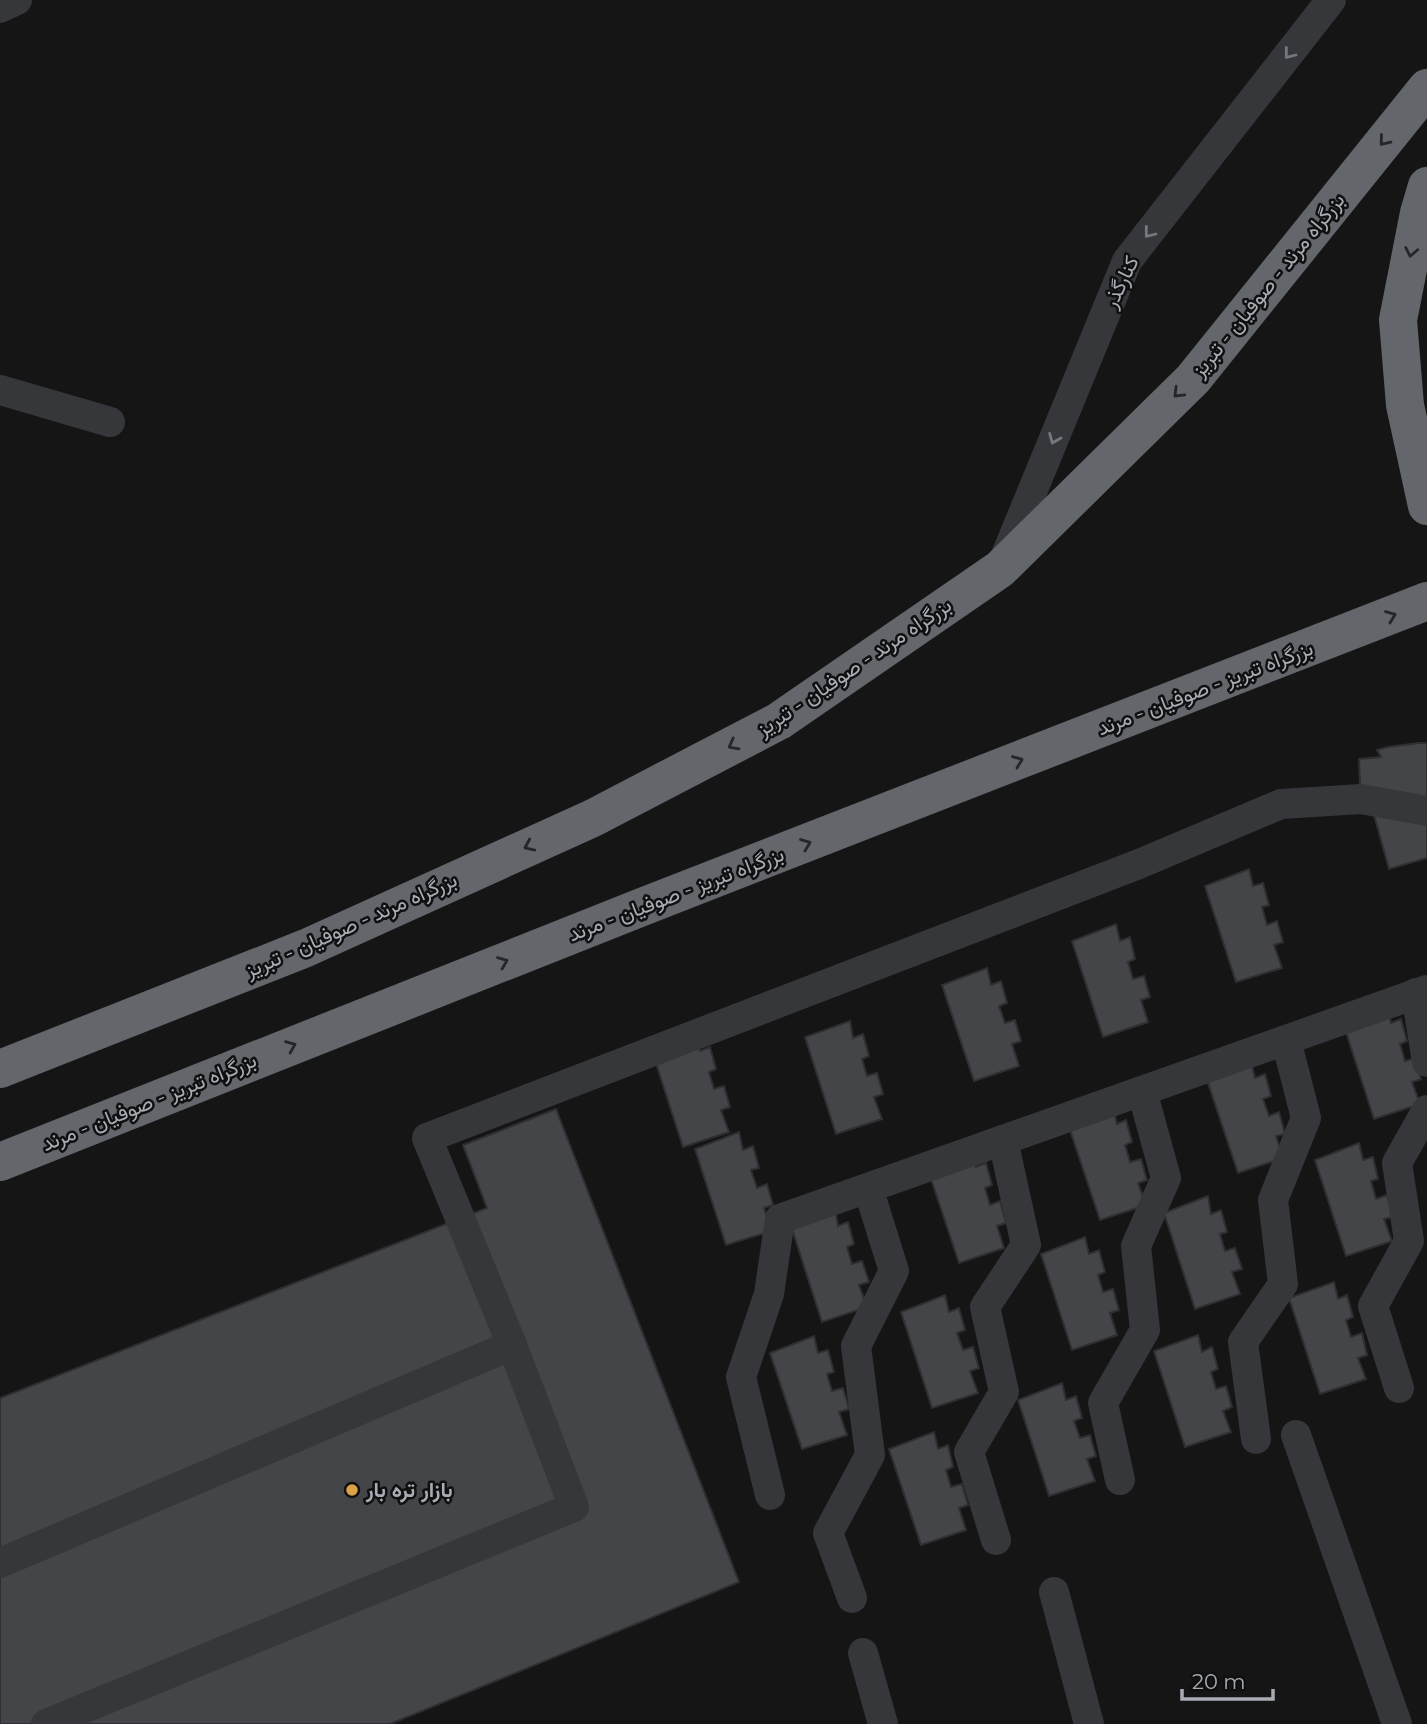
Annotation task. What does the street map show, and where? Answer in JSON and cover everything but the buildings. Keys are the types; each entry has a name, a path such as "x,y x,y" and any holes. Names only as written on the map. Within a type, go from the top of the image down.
{"highway":[{"name":"بزرگراه مرند - صوفیان - تبریز","path":"0,1069 306,948 593,818 779,721 1000,569 1193,379 1427,88"},
{"path":"1427,186 1419,212 1398,320 1405,405 1427,506"},
{"name":"بزرگراه تبریز - صوفیان - مرند","path":"0,1162 642,907 1427,601"}],"street":[{"path":"0,8 17,0"},
{"name":"کنارگذر","path":"1000,569 1127,261 1331,0"},
{"path":"0,390 110,422"},
{"path":"46,1724 574,1507 512,1345 427,1138 1126,869 1281,804 1361,799 1427,811"},
{"path":"770,1494 741,1377 769,1294 780,1219 1422,992 1427,1062"},
{"path":"1256,1439 1243,1342 1283,1284 1273,1200 1307,1118 1286,1040"},
{"path":"1120,1480 1102,1403 1145,1330 1136,1246 1166,1178 1142,1091"},
{"path":"1399,1388 1373,1306 1409,1241 1397,1163 1427,1110"},
{"path":"996,1540 969,1452 1004,1392 985,1307 1026,1245 1003,1140"},
{"path":"852,1598 828,1533 870,1455 856,1346 894,1270 868,1188"},
{"path":"0,1563 512,1345"},
{"path":"1296,1435 1397,1724"},
{"path":"1054,1592 1089,1724"},
{"path":"863,1653 883,1724"}],"place":[{"name":"بازار تره بار","path":"352,1490"}]}
